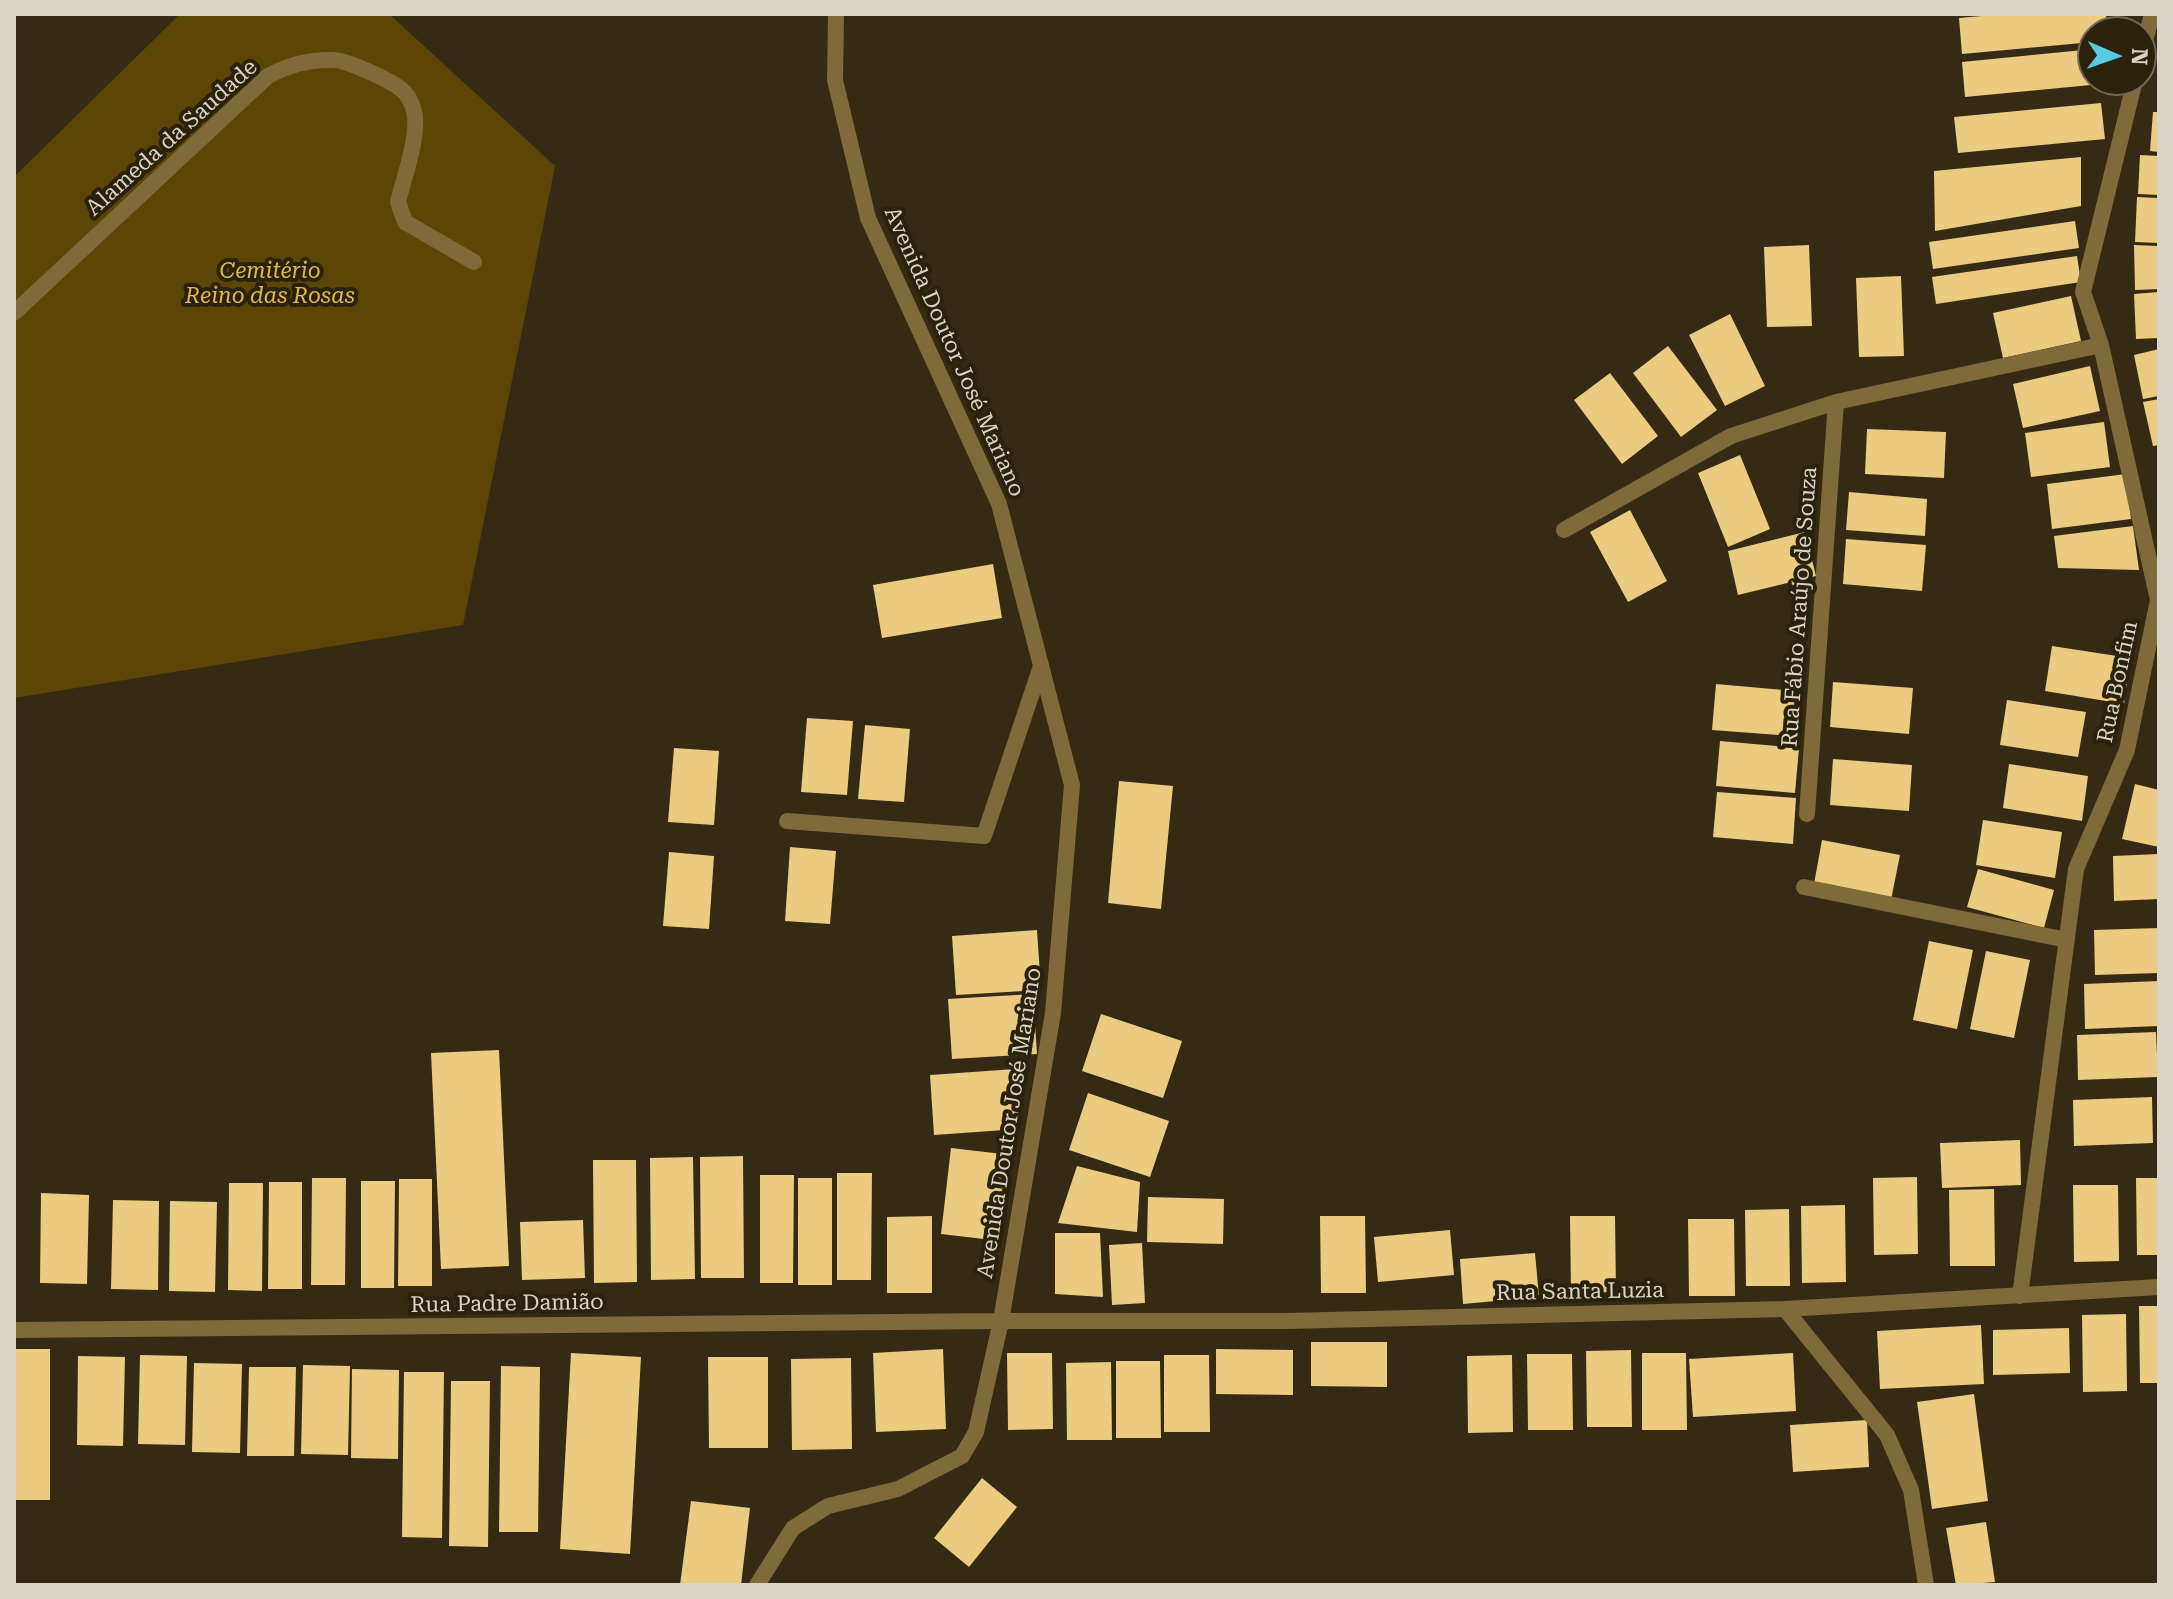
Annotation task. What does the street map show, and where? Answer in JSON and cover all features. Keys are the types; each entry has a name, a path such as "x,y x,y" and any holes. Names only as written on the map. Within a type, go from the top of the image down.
{"street":[{"name":"Avenida Doutor José Mariano","path":"757,1585 793,1528 828,1506 898,1489 962,1456 976,1432 1001,1321 1053,1013 1072,785 999,504 868,218 835,80 836,14"},
{"name":"Alameda da Saudade","path":"14,313 268,76 286,66 308,63 336,60 389,81 406,93 414,111 415,129 398,202 401,213 405,222 474,262"},
{"name":"Rua Bonfim","path":"2020,1296 2076,869 2127,750 2159,600 2101,345 2083,292 2131,96"},
{"path":"1564,530 1731,436 1836,402 2101,345"},
{"name":"Rua Fábio Araújo de Souza","path":"1807,814 1836,402"},
{"path":"787,821 984,836 1041,666"},
{"path":"1804,887 2067,940"},
{"name":"Rua Santa Luzia","path":"1001,1321 1302,1321 1785,1309 2159,1287"},
{"path":"1785,1309 1887,1435 1911,1490 1926,1585"},
{"name":"Rua Padre Damião","path":"14,1330 1001,1321"}],"green space":[{"name":"Cemitério Reino das Rosas","path":"180,14 389,14 555,166 463,625 14,698 14,177"}],"building":[{"path":"2004,14 2106,16 2077,16 2077,43 1962,54 1959,18"},
{"path":"2077,51 2077,86 1965,97 1962,62"},
{"path":"2101,103 2105,139 1958,153 1954,117"},
{"path":"2153,112 2159,112 2159,152 2150,151"},
{"path":"2140,155 2159,156 2159,195 2138,194"},
{"path":"2081,157 2081,206 1935,231 1934,171"},
{"path":"2137,197 2159,198 2159,243 2135,242"},
{"path":"2075,221 2079,248 1933,269 1929,242"},
{"path":"1809,245 1812,326 1767,327 1764,247"},
{"path":"2134,245 2159,246 2159,289 2135,290"},
{"path":"2077,256 2081,282 1936,304 1932,277"},
{"path":"1901,276 1904,356 1859,357 1856,278"},
{"path":"2159,292 2159,338 2136,339 2134,294"},
{"path":"2071,296 2081,341 2003,358 1993,313"},
{"path":"1730,314 1765,386 1725,406 1689,335"},
{"path":"1668,346 1717,410 1681,437 1633,373"},
{"path":"2159,349 2159,396 2143,399 2134,355"},
{"path":"2090,366 2100,411 2023,428 2013,384"},
{"path":"1610,373 1658,436 1622,464 1574,400"},
{"path":"2159,399 2159,445 2153,446 2143,402"},
{"path":"2104,422 2110,467 2031,477 2025,433"},
{"path":"1867,429 1946,432 1944,478 1865,474"},
{"path":"1740,455 1770,529 1728,547 1698,473"},
{"path":"2126,474 2131,519 2052,529 2047,484"},
{"path":"1849,492 1927,499 1925,536 1846,530"},
{"path":"1630,510 1667,581 1628,602 1590,532"},
{"path":"2133,526 2139,570 2058,568 2054,536"},
{"path":"1805,532 1816,576 1738,595 1728,551"},
{"path":"1846,539 1926,545 1922,591 1843,584"},
{"path":"993,564 1002,618 882,638 873,585"},
{"path":"2052,646 2130,658 2124,704 2045,691"},
{"path":"1833,682 1913,688 1909,734 1830,727"},
{"path":"1716,684 1795,691 1792,736 1712,730"},
{"path":"2007,700 2086,712 2078,757 2000,745"},
{"path":"807,718 853,721 847,795 801,792"},
{"path":"865,725 910,729 904,802 858,799"},
{"path":"1720,741 1799,748 1795,793 1716,786"},
{"path":"674,748 719,751 714,825 668,822"},
{"path":"1833,759 1912,765 1909,811 1830,805"},
{"path":"2009,764 2088,776 2082,821 2003,808"},
{"path":"1119,781 1173,786 1161,909 1108,903"},
{"path":"2135,784 2159,790 2159,847 2122,839"},
{"path":"1717,792 1796,798 1793,844 1713,837"},
{"path":"1983,820 2062,832 2055,878 1976,865"},
{"path":"1822,840 1900,855 1891,900 1814,884"},
{"path":"790,847 836,851 830,924 785,921"},
{"path":"669,852 714,856 709,929 663,926"},
{"path":"2159,854 2159,899 2114,901 2113,856"},
{"path":"1978,869 2054,890 2044,928 1967,907"},
{"path":"2159,928 2159,973 2095,975 2094,930"},
{"path":"1037,930 1041,990 956,995 952,936"},
{"path":"1929,941 1973,950 1957,1029 1913,1020"},
{"path":"1986,951 2030,960 2014,1038 1970,1029"},
{"path":"2159,981 2159,1026 2085,1029 2084,984"},
{"path":"1033,994 1037,1054 952,1059 948,999"},
{"path":"1101,1014 1182,1041 1163,1098 1082,1071"},
{"path":"2156,1032 2158,1077 2078,1080 2077,1035"},
{"path":"499,1050 509,1266 441,1269 431,1053"},
{"path":"1015,1069 1019,1129 934,1135 930,1075"},
{"path":"1088,1093 1169,1121 1150,1177 1069,1150"},
{"path":"2152,1097 2153,1143 2074,1146 2073,1100"},
{"path":"2020,1140 2021,1185 1942,1188 1940,1143"},
{"path":"951,1148 1011,1155 1001,1241 941,1234"},
{"path":"743,1156 744,1278 701,1278 700,1157"},
{"path":"693,1157 695,1279 651,1280 650,1158"},
{"path":"593,1160 636,1160 637,1282 594,1283"},
{"path":"1077,1166 1140,1182 1137,1232 1058,1223"},
{"path":"837,1173 872,1173 871,1280 837,1280"},
{"path":"760,1175 794,1175 793,1283 760,1283"},
{"path":"1917,1177 1918,1254 1874,1255 1873,1178"},
{"path":"312,1178 346,1178 345,1285 311,1285"},
{"path":"798,1178 832,1178 832,1285 798,1285"},
{"path":"2136,1178 2159,1178 2159,1255 2137,1255"},
{"path":"399,1179 432,1179 432,1286 398,1286"},
{"path":"361,1181 395,1181 394,1288 361,1288"},
{"path":"269,1182 302,1182 302,1289 268,1289"},
{"path":"229,1183 263,1183 262,1291 228,1290"},
{"path":"2073,1185 2118,1185 2119,1261 2074,1262"},
{"path":"1994,1189 1995,1266 1950,1266 1949,1190"},
{"path":"41,1193 89,1195 87,1284 40,1283"},
{"path":"1148,1197 1224,1199 1223,1244 1147,1242"},
{"path":"113,1200 159,1201 158,1290 111,1289"},
{"path":"170,1201 217,1202 215,1292 169,1291"},
{"path":"1845,1205 1846,1282 1802,1283 1801,1206"},
{"path":"1789,1209 1790,1286 1746,1286 1745,1210"},
{"path":"932,1216 932,1293 887,1293 887,1217"},
{"path":"1320,1216 1365,1216 1366,1293 1321,1293"},
{"path":"1570,1216 1615,1216 1616,1292 1571,1293"},
{"path":"1688,1219 1734,1219 1735,1296 1689,1296"},
{"path":"583,1220 585,1278 522,1280 520,1222"},
{"path":"1450,1230 1454,1275 1378,1282 1374,1237"},
{"path":"1055,1233 1100,1233 1103,1297 1055,1294"},
{"path":"1142,1243 1145,1303 1112,1305 1109,1245"},
{"path":"1535,1253 1539,1297 1463,1304 1460,1259"},
{"path":"2139,1306 2159,1306 2159,1383 2140,1383"},
{"path":"2126,1314 2127,1391 2083,1392 2082,1315"},
{"path":"1981,1325 1984,1384 1880,1389 1877,1331"},
{"path":"2069,1328 2070,1373 1993,1375 1993,1330"},
{"path":"1311,1342 1387,1342 1387,1387 1311,1386"},
{"path":"14,1349 50,1349 50,1500 14,1500"},
{"path":"943,1349 946,1429 876,1432 873,1353"},
{"path":"1216,1349 1293,1350 1293,1395 1216,1394"},
{"path":"1631,1350 1632,1427 1587,1427 1586,1351"},
{"path":"571,1353 641,1357 630,1554 560,1549"},
{"path":"1007,1353 1052,1353 1053,1429 1008,1430"},
{"path":"1642,1353 1686,1353 1687,1430 1642,1430"},
{"path":"1793,1353 1796,1411 1693,1417 1689,1359"},
{"path":"1527,1354 1572,1354 1573,1430 1528,1430"},
{"path":"140,1355 187,1356 185,1445 138,1444"},
{"path":"1164,1355 1209,1355 1210,1432 1164,1432"},
{"path":"1512,1355 1513,1432 1468,1433 1467,1356"},
{"path":"78,1356 125,1357 123,1446 77,1445"},
{"path":"708,1357 768,1357 768,1448 709,1448"},
{"path":"851,1358 852,1449 792,1450 791,1359"},
{"path":"1116,1361 1160,1361 1161,1438 1116,1438"},
{"path":"1111,1362 1112,1440 1067,1440 1066,1363"},
{"path":"194,1363 242,1364 240,1453 192,1452"},
{"path":"303,1365 350,1366 348,1455 301,1454"},
{"path":"501,1366 540,1367 538,1532 499,1532"},
{"path":"249,1367 296,1367 294,1456 247,1456"},
{"path":"352,1369 399,1370 398,1459 351,1458"},
{"path":"404,1372 444,1372 442,1538 402,1537"},
{"path":"451,1381 490,1381 488,1547 449,1546"},
{"path":"1974,1394 1988,1501 1932,1509 1917,1402"},
{"path":"1867,1420 1869,1467 1793,1472 1790,1425"},
{"path":"982,1478 1017,1507 969,1567 934,1538"},
{"path":"691,1501 750,1508 741,1585 680,1585"},
{"path":"1986,1522 1995,1582 1956,1585 1946,1528"}]}
